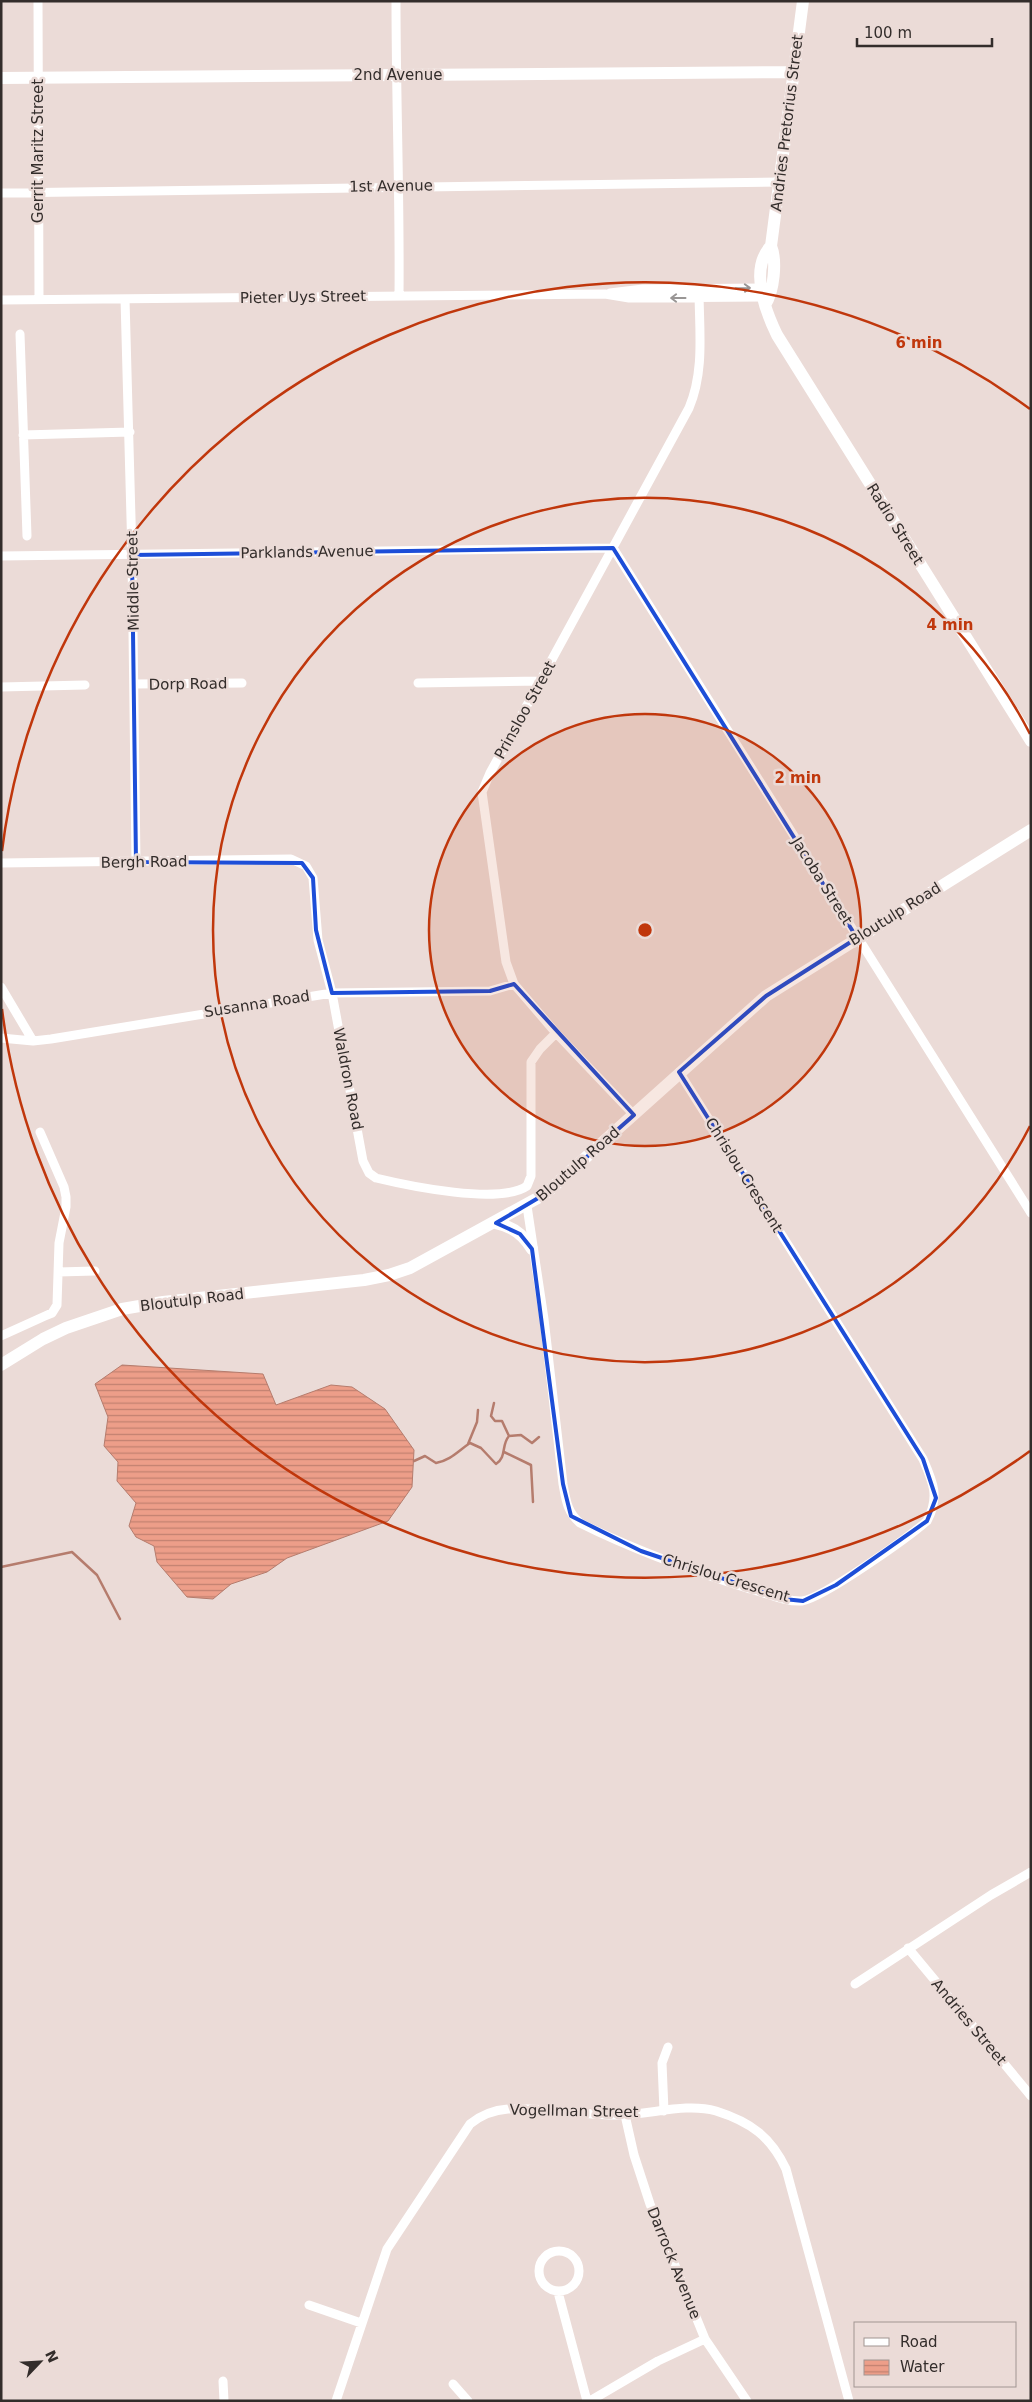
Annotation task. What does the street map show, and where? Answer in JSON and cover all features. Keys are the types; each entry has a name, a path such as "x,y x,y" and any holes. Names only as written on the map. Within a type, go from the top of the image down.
{"street":[{"path":"396,1 396,75 400,186 399,296"},
{"name":"Andries Pretorius Street","path":"766,295 775,254 772,246 803,1"},
{"path":"801,18 811,1"},
{"name":"Gerrit Maritz Street","path":"38,2 37,193 39,299"},
{"name":"2nd Avenue","path":"1,78 794,72"},
{"name":"1st Avenue","path":"1,193 780,182"},
{"name":"Pieter Uys Street","path":"1,300 605,294 628,298 699,293 766,295"},
{"name":"Prinsloo Street","path":"634,1115 556,1033 514,984 506,962 482,792 490,773 695,394 699,371 699,293"},
{"name":"Radio Street","path":"766,295 776,335 1031,741"},
{"name":"Middle Street","path":"125,299 130,432 136,862"},
{"path":"20,334 27,536"},
{"path":"23,436 130,432"},
{"name":"Parklands Avenue","path":"1,556 613,548"},
{"name":"Jacoba Street","path":"613,548 1031,1213"},
{"path":"418,683 541,680"},
{"name":"Dorp Road","path":"134,684 242,683"},
{"path":"1,686 85,685"},
{"name":"Bloutulp Road","path":"1,1365 43,1339 66,1328 122,1310 163,1302 389,1275 427,1260 527,1206 554,1188 679,1072 766,996 1031,830"},
{"name":"Bergh Road","path":"1,863 286,860"},
{"name":"Waldron Road","path":"286,860 302,862 313,878 316,930 332,993 364,1161 369,1174 376,1178 452,1192 510,1193 523,1189 530,1181 531,1062 540,1049 556,1033"},
{"name":"Susanna Road","path":"1,1038 33,1041 332,993 490,991 514,984"},
{"path":"1,986 33,1041"},
{"name":"Chrislou Crescent","path":"527,1206 544,1319 566,1505 572,1516 580,1523 641,1551 723,1580 784,1599 803,1601 836,1585 927,1521 933,1510 936,1498 931,1477 923,1459 679,1072"},
{"path":"1,1336 45,1316 55,1309 59,1243 66,1207 66,1197 64,1187 40,1132"},
{"path":"496,1223 520,1234 528,1240 532,1249"},
{"path":"58,1272 95,1271"},
{"path":"855,1984 908,1948 1031,1872"},
{"name":"Andries Street","path":"908,1948 1031,2096"},
{"path":"664,2111 662,2063 668,2047"},
{"name":"Vogellman Street","path":"336,2401 376,2276 392,2239 463,2131 475,2120 484,2115 509,2109 625,2115 700,2108 729,2116 764,2135 777,2150 786,2169 848,2401"},
{"name":"Darrock Avenue","path":"625,2115 634,2155 650,2204 705,2339 747,2401"},
{"path":"558,2292 573,2286 579,2272 573,2257 559,2251 544,2256 538,2271 544,2285 558,2292 588,2401 658,2361 705,2339"},
{"path":"309,2305 361,2323"},
{"path":"223,2381 224,2401"},
{"path":"453,2384 468,2401"}],"highlighted area":[{"path":"613,548 857,938 766,996 679,1072 923,1459 936,1498 927,1521 836,1585 803,1601 784,1599 641,1551 571,1516 563,1484 532,1249 520,1234 496,1223 545,1194 634,1115 514,984 490,991 332,993 316,930 313,878 302,863 136,862 132,555"}],"water":[{"path":"122,1365 263,1374 276,1405 331,1385 352,1387 385,1409 414,1450 412,1487 388,1521 287,1558 267,1572 231,1584 213,1599 187,1597 157,1562 154,1546 136,1537 129,1526 136,1503 117,1481 118,1462 104,1446 108,1417 95,1384"}],"waterway":[{"path":"494,1403 491,1416 495,1421 502,1421 509,1436"},
{"path":"468,1444 477,1422 478,1410"},
{"path":"414,1461 425,1456 436,1463 441,1462 470,1443 481,1448 496,1464 502,1458 505,1443 509,1436 521,1435 532,1443 539,1437"},
{"path":"504,1452 531,1465 533,1502"},
{"path":"1,1567 72,1552 97,1575 120,1619"}]}
